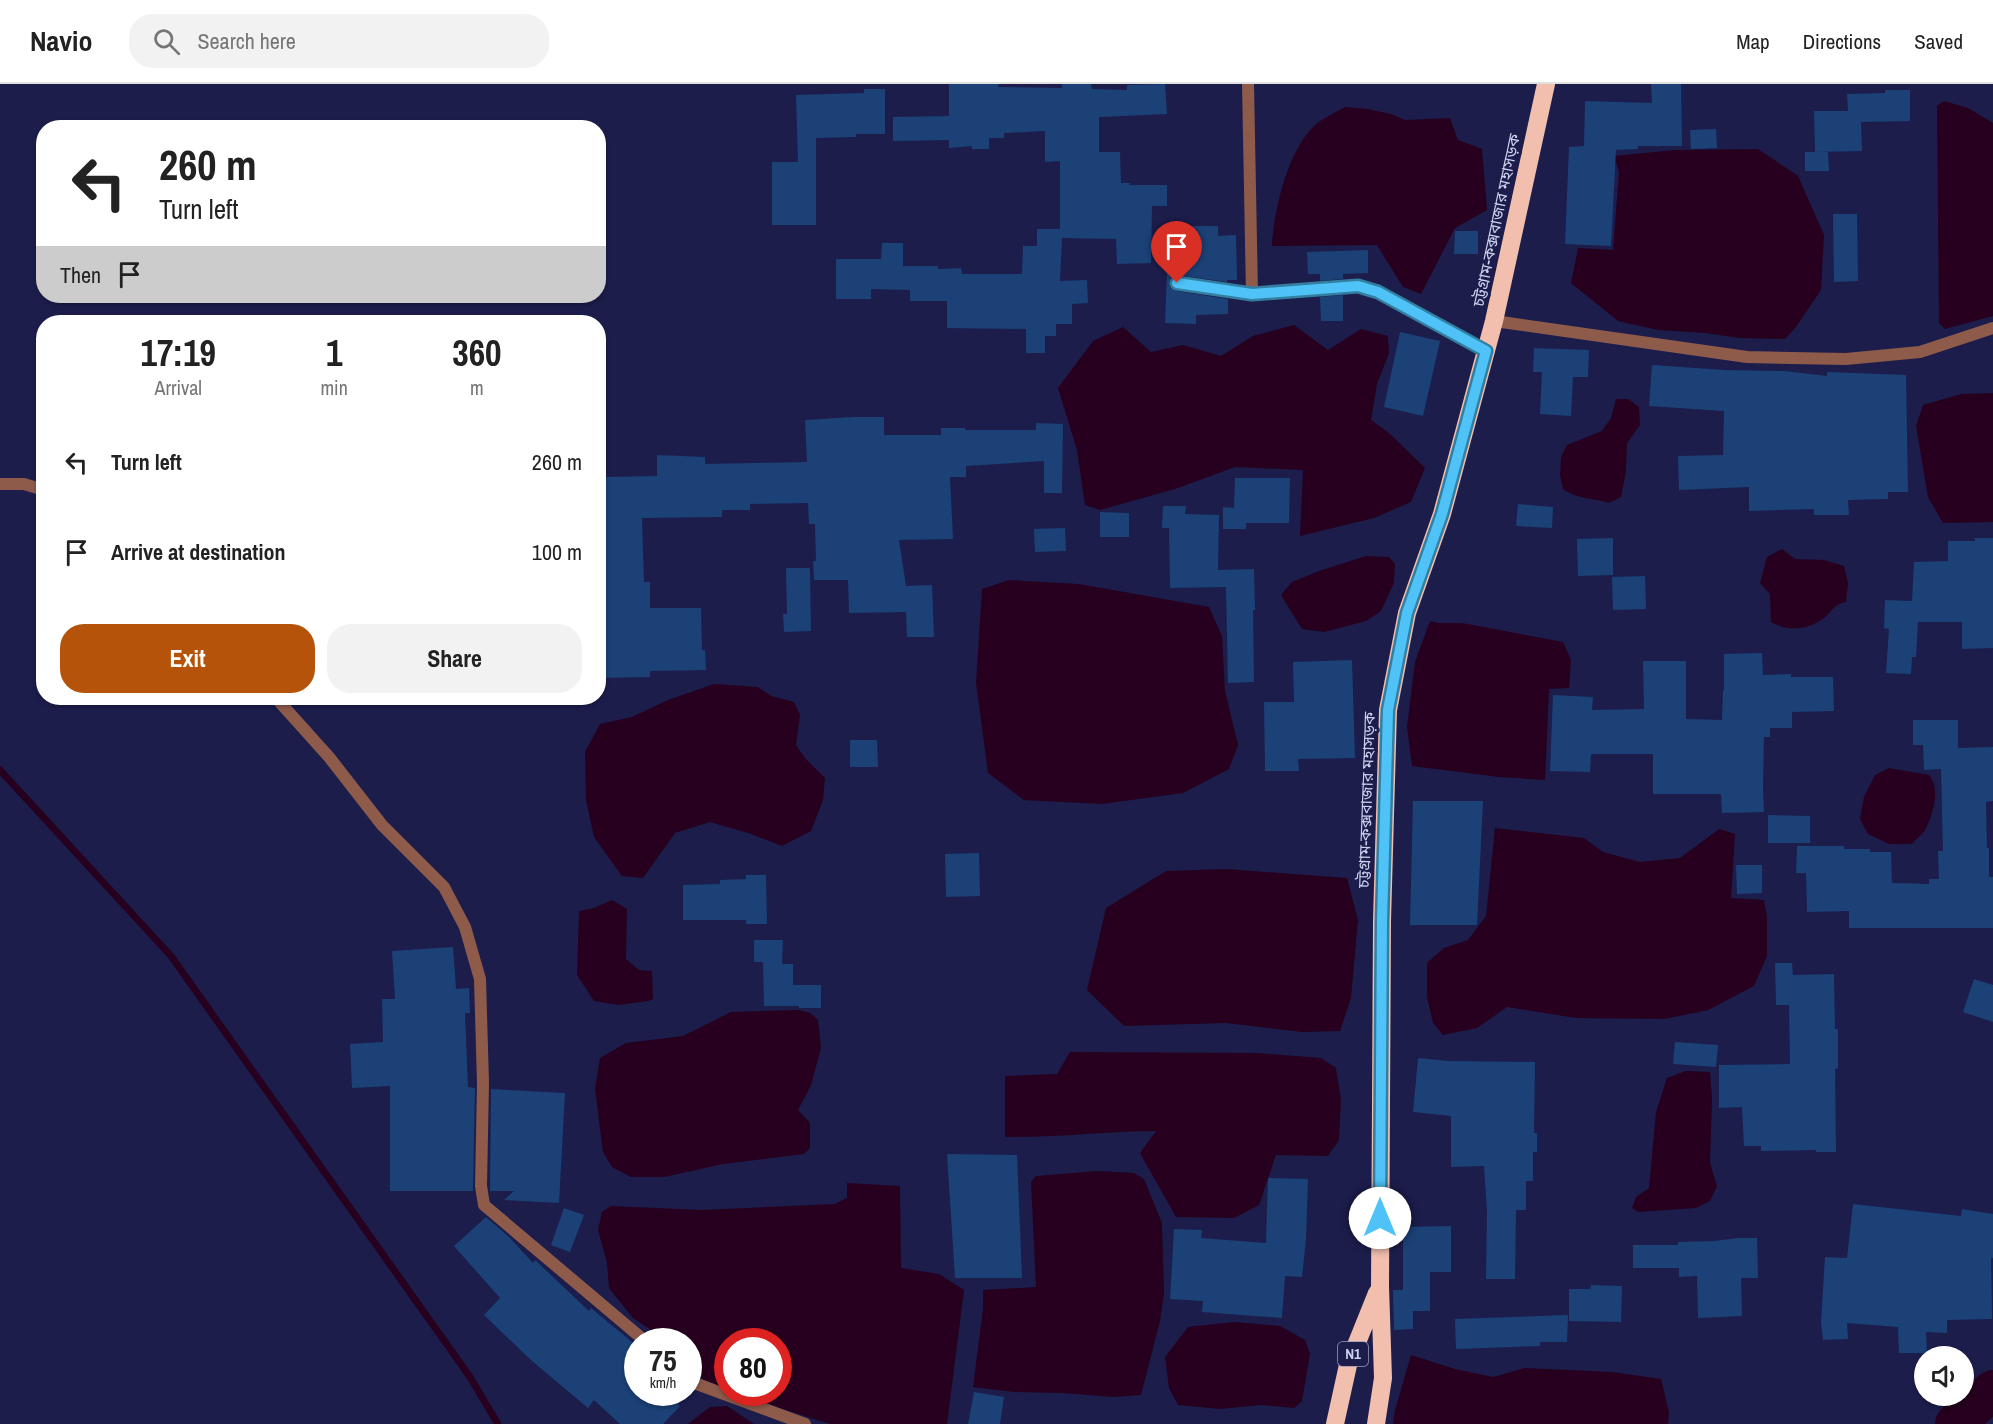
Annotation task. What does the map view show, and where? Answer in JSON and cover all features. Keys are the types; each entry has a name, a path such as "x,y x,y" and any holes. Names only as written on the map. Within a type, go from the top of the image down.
{"highway":[{"name":"চট্টগ্রাম-কক্সবাজার মহাসড়ক","path":"1376,1424 1383,1378 1380,1286 1382,921 1388,710 1407,613 1442,514 1494,321 1546,84"},
{"name":"চট্টগ্রাম-কক্সবাজার মহাসড়ক","path":"1335,1424 1348,1365 1380,1286"}],"street":[{"path":"1248,84 1252,294"},
{"path":"1177,283 1252,294 1358,286 1378,292 1486,351"},
{"path":"1494,321 1747,357 1846,359 1920,352 1993,328"},
{"path":"0,484 24,484 36,488"},
{"path":"282,705 329,757 382,825 444,887 465,927 480,979 483,1083 481,1186 484,1205 630,1328"},
{"path":"702,1386 805,1424"}],"shaded area":[{"path":"1944,101 1968,108 1993,123 1993,316 1945,329 1939,323 1937,106"},
{"path":"1345,107 1391,114 1405,120 1450,118 1458,140 1482,149 1487,210 1455,228 1421,294 1403,287 1377,245 1272,246 1279,199 1296,152 1313,127"},
{"path":"1758,149 1798,176 1824,235 1821,290 1785,339 1740,338 1658,330 1618,321 1571,283 1578,248 1613,250 1619,172 1614,156 1675,150"},
{"path":"1294,325 1328,350 1361,329 1388,336 1389,353 1377,384 1371,420 1389,433 1425,468 1411,502 1374,518 1300,536 1303,470 1235,467 1178,488 1100,510 1085,505 1077,450 1058,388 1093,341 1123,327 1151,352 1183,345 1221,356 1253,336"},
{"path":"1993,393 1993,522 1943,523 1928,497 1916,426 1923,405 1961,394"},
{"path":"1616,399 1628,399 1639,407 1640,425 1627,443 1626,471 1621,497 1609,503 1579,497 1563,489 1560,475 1561,457 1567,445 1602,431 1611,418"},
{"path":"1782,549 1795,559 1824,560 1844,566 1848,583 1846,602 1836,606 1818,622 1805,627 1784,627 1771,622 1770,594 1760,583 1767,557"},
{"path":"1366,556 1389,557 1395,564 1394,583 1381,611 1366,621 1324,632 1302,629 1281,595 1292,582"},
{"path":"1009,580 1079,584 1209,607 1222,636 1225,691 1238,745 1229,769 1183,793 1102,804 1024,800 988,773 976,683 982,589"},
{"path":"1430,621 1462,623 1563,642 1571,660 1569,688 1549,689 1545,780 1499,777 1412,766 1407,727 1415,662"},
{"path":"714,684 758,687 771,696 794,702 800,715 796,745 805,758 825,778 823,800 811,831 782,846 710,822 675,833 643,878 622,876 594,837 586,800 585,752 600,724 632,717 668,700"},
{"path":"1889,768 1929,775 1935,787 1931,817 1924,832 1912,844 1889,844 1868,834 1860,819 1864,797 1875,775"},
{"path":"1495,828 1584,838 1603,852 1640,862 1680,858 1719,829 1735,834 1731,898 1764,900 1767,917 1767,956 1754,986 1708,1010 1664,1019 1576,1018 1507,1007 1477,1028 1443,1035 1433,1023 1427,997 1427,963 1444,948 1468,940 1486,916"},
{"path":"1226,869 1347,878 1358,920 1351,998 1340,1031 1302,1032 1226,1023 1124,1026 1087,990 1106,908 1166,871"},
{"path":"612,900 627,909 626,959 639,970 652,971 653,999 648,1001 618,1005 594,1001 577,975 579,911 594,908"},
{"path":"799,1010 810,1013 818,1020 821,1048 811,1085 798,1110 810,1123 810,1148 804,1154 723,1164 664,1177 631,1177 612,1167 603,1152 595,1089 600,1058 626,1043 683,1036 731,1012"},
{"path":"1070,1052 1257,1053 1321,1058 1336,1068 1341,1100 1339,1140 1328,1156 1276,1155 1259,1205 1234,1218 1176,1217 1140,1153 1156,1131 1005,1137 1005,1076 1057,1074"},
{"path":"1686,1071 1710,1072 1712,1099 1710,1163 1717,1186 1710,1201 1696,1208 1638,1212 1632,1208 1636,1197 1649,1188 1656,1112 1667,1078"},
{"path":"1098,1171 1134,1173 1144,1179 1162,1223 1164,1293 1160,1321 1141,1395 1113,1397 1014,1392 973,1387 983,1309 983,1290 1036,1287 1031,1182 1036,1176"},
{"path":"847,1183 900,1186 901,1268 939,1274 964,1290 947,1424 830,1424 774,1406 792,1406 792,1328 714,1328 714,1384 702,1379 702,1328 648,1328 633,1318 609,1288 607,1263 598,1230 602,1212 611,1206 702,1210 835,1204 847,1198"},
{"path":"1234,1322 1280,1326 1305,1340 1310,1354 1302,1401 1294,1408 1261,1405 1220,1409 1178,1405 1169,1388 1165,1357 1188,1327"},
{"path":"1411,1355 1455,1369 1493,1377 1525,1368 1612,1372 1661,1379 1669,1412 1668,1424 1393,1424"},
{"path":"727,1406 754,1424 688,1424 710,1407"}],"building":[{"path":"949,84 1062,88 1062,84 1091,84 1092,89 1127,90 1127,85 1165,84 1167,114 1099,117 1099,152 1120,152 1121,183 1167,185 1167,206 1152,206 1151,263 1117,264 1116,239 1062,238 1060,281 1087,280 1088,303 1072,304 1072,324 1056,324 1056,336 1045,336 1045,353 1026,353 1026,329 947,328 947,301 910,301 910,290 871,289 871,299 836,299 836,259 881,259 882,243 903,243 903,266 961,268 962,274 1022,274 1023,246 1037,246 1037,229 1060,229 1060,161 1045,162 1045,131 1004,133 1004,138 989,138 989,149 972,149 972,146 949,148 949,140 893,141 893,117 949,116"},
{"path":"1651,84 1681,84 1682,146 1638,146 1638,149 1616,150 1611,246 1565,244 1569,147 1584,146 1585,101 1652,103"},
{"path":"864,89 885,89 885,134 816,138 816,225 772,225 772,162 798,162 796,95 864,93"},
{"path":"1885,90 1910,90 1910,121 1861,122 1862,151 1815,152 1814,111 1848,111 1847,94 1885,93"},
{"path":"1716,129 1717,148 1691,149 1690,130"},
{"path":"1805,152 1828,152 1829,171 1805,171"},
{"path":"1833,214 1857,214 1858,281 1834,282"},
{"path":"1191,226 1218,226 1218,236 1236,235 1237,280 1227,280 1227,282 1178,275 1170,278 1170,287 1176,291 1228,299 1228,314 1196,315 1196,324 1165,323 1168,250 1191,250"},
{"path":"1455,231 1478,231 1478,254 1454,254"},
{"path":"1368,250 1368,273 1343,274 1343,279 1320,281 1320,274 1308,274 1307,252"},
{"path":"1343,295 1343,321 1321,321 1320,297"},
{"path":"1400,332 1440,341 1423,416 1384,407"},
{"path":"1534,348 1589,350 1588,377 1573,377 1571,416 1540,414 1542,372 1533,372"},
{"path":"1652,365 1784,371 1827,376 1827,372 1906,375 1908,492 1888,492 1888,499 1848,500 1849,515 1814,515 1814,509 1749,511 1749,487 1679,490 1678,456 1723,455 1724,411 1649,406"},
{"path":"884,417 884,435 941,435 941,428 1036,430 1036,423 1063,424 1062,493 1044,493 1044,461 966,466 966,477 950,477 953,539 899,540 906,586 932,585 934,637 907,637 906,612 849,613 848,580 814,580 815,524 809,524 808,503 750,504 750,510 722,510 722,517 642,518 644,582 650,582 650,608 701,608 702,650 705,650 706,670 650,671 650,677 606,678 606,477 657,476 657,455 705,457 705,464 807,462 805,420"},
{"path":"1235,478 1290,478 1289,523 1246,523 1246,529 1223,529 1223,507 1234,508"},
{"path":"1518,504 1553,507 1552,528 1516,526"},
{"path":"1163,506 1186,506 1185,514 1219,515 1218,570 1254,569 1254,682 1228,683 1226,587 1170,588 1169,528 1162,528"},
{"path":"1100,512 1129,513 1129,537 1100,537"},
{"path":"1065,528 1066,551 1035,552 1034,529"},
{"path":"1613,538 1613,575 1578,576 1577,539"},
{"path":"1975,538 1993,538 1993,648 1962,649 1962,622 1918,622 1916,657 1912,657 1911,674 1886,673 1889,629 1884,628 1885,600 1912,601 1914,562 1948,561 1948,541 1975,541"},
{"path":"786,568 810,568 811,631 784,632 783,614 787,614"},
{"path":"1645,576 1646,609 1613,610 1612,577"},
{"path":"1762,653 1763,675 1833,677 1834,711 1792,712 1792,728 1770,728 1770,737 1764,737 1764,812 1722,813 1721,794 1653,794 1653,754 1591,754 1590,772 1550,771 1553,695 1593,697 1592,710 1644,709 1643,661 1686,661 1686,719 1722,720 1724,654"},
{"path":"1352,660 1355,758 1298,759 1299,771 1265,771 1264,702 1294,702 1293,662"},
{"path":"1913,720 1958,720 1958,748 1993,747 1993,801 1986,802 1989,877 1993,877 1993,928 1849,928 1849,911 1807,912 1806,873 1796,873 1797,846 1844,846 1844,849 1891,852 1892,883 1929,884 1929,879 1939,879 1938,851 1943,851 1941,769 1924,770 1923,745 1913,745"},
{"path":"850,740 877,740 878,767 850,767"},
{"path":"1413,801 1483,801 1477,925 1410,925"},
{"path":"1768,815 1810,816 1810,843 1768,843"},
{"path":"979,853 980,896 946,897 945,854"},
{"path":"1736,865 1762,865 1762,893 1737,894"},
{"path":"746,875 766,875 767,924 746,924 746,920 683,920 683,885 720,884 720,880 746,879"},
{"path":"754,940 783,940 782,964 793,964 793,985 821,985 821,1008 764,1006 763,962 754,962"},
{"path":"453,947 456,989 469,988 470,1013 465,1013 468,1087 475,1088 473,1191 390,1191 390,1086 352,1088 350,1044 383,1042 382,999 395,999 392,951"},
{"path":"1775,963 1792,963 1793,975 1834,974 1835,1029 1838,1029 1838,1068 1835,1069 1836,1152 1761,1151 1761,1146 1744,1146 1742,1107 1719,1108 1719,1065 1790,1064 1789,1005 1776,1005"},
{"path":"1974,979 1993,985 1993,1022 1963,1012"},
{"path":"1675,1042 1718,1045 1716,1067 1673,1064"},
{"path":"1418,1058 1449,1061 1535,1062 1534,1133 1537,1133 1537,1152 1533,1152 1533,1181 1526,1181 1526,1210 1516,1210 1515,1279 1486,1279 1487,1211 1484,1166 1451,1167 1451,1116 1413,1112"},
{"path":"491,1089 565,1093 559,1203 504,1200 514,1191 490,1191"},
{"path":"947,1154 1017,1155 1022,1278 955,1278"},
{"path":"1268,1178 1308,1179 1302,1277 1285,1276 1282,1318 1202,1312 1203,1301 1170,1299 1174,1229 1202,1230 1201,1238 1266,1243"},
{"path":"1853,1204 1961,1216 1962,1209 1993,1214 1992,1319 1947,1320 1947,1333 1926,1332 1927,1346 1914,1346 1914,1353 1899,1353 1898,1327 1847,1323 1848,1339 1823,1340 1821,1322 1825,1257 1847,1258"},
{"path":"564,1208 584,1215 570,1252 551,1245"},
{"path":"486,1217 533,1263 535,1260 589,1311 591,1308 624,1335 624,1406 680,1406 663,1424 620,1424 594,1400 588,1408 532,1361 484,1315 500,1298 454,1246"},
{"path":"1451,1226 1451,1272 1430,1272 1430,1311 1413,1311 1413,1329 1394,1330 1393,1290 1403,1290 1403,1227"},
{"path":"1757,1238 1758,1278 1741,1278 1742,1316 1698,1318 1697,1276 1679,1277 1679,1268 1633,1268 1633,1245 1678,1245 1678,1242"},
{"path":"1591,1285 1622,1286 1621,1322 1569,1321 1569,1289 1590,1289"},
{"path":"1568,1315 1567,1342 1540,1342 1540,1346 1456,1349 1455,1319"},
{"path":"974,1392 1004,1397 1000,1424 968,1424"}],"waterway":[{"path":"0,770 171,956 470,1377 498,1424"},
{"path":"1955,1424 1993,1390"}],"route":[{"path":"1177,283 1252,294 1358,286 1378,292 1486,351 1442,514 1407,613 1388,710 1382,921 1380,1218"}]}
